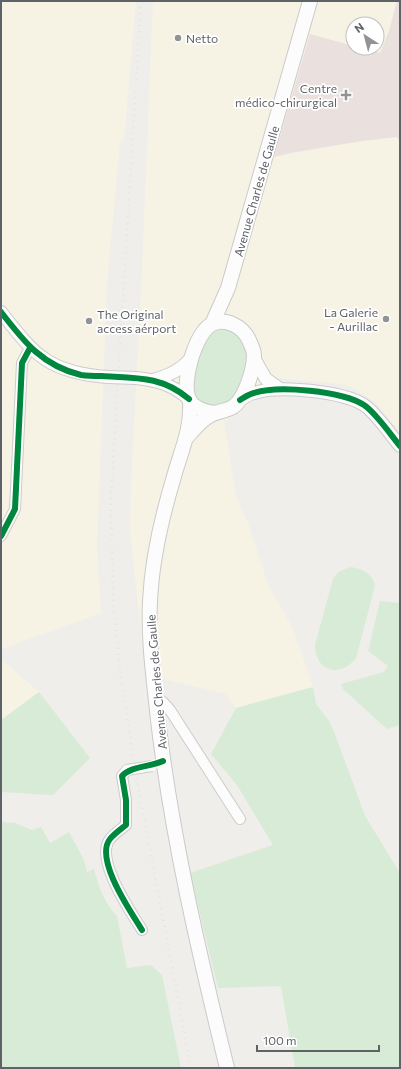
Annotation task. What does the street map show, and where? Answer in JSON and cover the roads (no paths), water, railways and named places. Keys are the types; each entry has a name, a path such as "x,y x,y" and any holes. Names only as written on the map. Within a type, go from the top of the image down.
{"main road":[{"name":"Avenue Charles de Gaulle","path":"212,324 228,288 310,1"},
{"name":"Avenue Charles de Gaulle","path":"228,288 230,313 237,326"},
{"path":"220,322 237,326 248,338 253,348 254,358 245,391 240,400 233,407 215,413 200,409 189,400 186,389 186,379 198,341 212,324 220,322"},
{"name":"Avenue Charles de Gaulle","path":"189,400 191,418 187,437 178,461 157,534 153,568 150,638 156,703 157,764 174,833 193,927 227,1068"},
{"name":"Avenue Charles de Gaulle","path":"187,437 200,422 215,413"}],"street":[{"path":"1,312 30,348 64,370 82,375 153,380 169,385 189,400"},
{"path":"1,536 15,509 22,363 30,348"},
{"path":"153,380 178,371 192,357"},
{"path":"254,358 266,380 280,389"},
{"path":"240,400 254,392 280,389 339,394 353,398 366,406 400,446"},
{"path":"156,703 163,702 170,710 240,819"},
{"path":"142,930 115,885 106,855 109,840 126,825 126,800 122,776 127,770 157,764"}],"railway":[{"path":"141,1 111,496 113,599 120,671 136,775 191,1068"}],"place":[{"name":"Netto","path":"178,38"},
{"name":"Centre médico-chirurgical","path":"346,95"},
{"name":"La Galerie - Aurillac","path":"386,319"},
{"name":"The Original access aérport","path":"89,321"}]}
